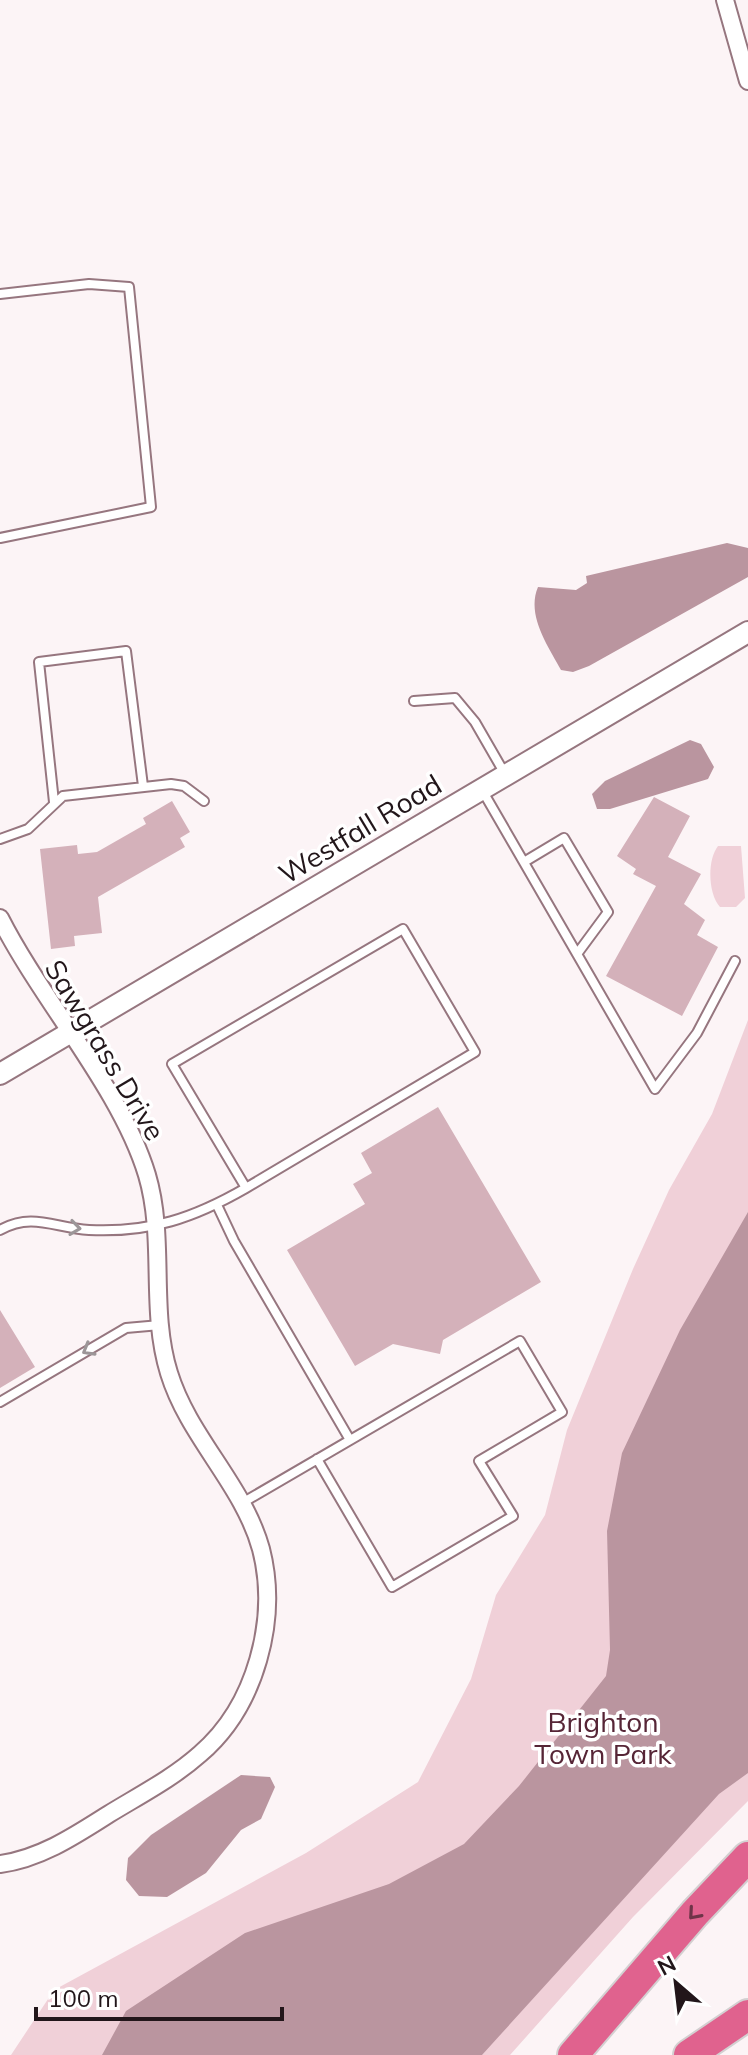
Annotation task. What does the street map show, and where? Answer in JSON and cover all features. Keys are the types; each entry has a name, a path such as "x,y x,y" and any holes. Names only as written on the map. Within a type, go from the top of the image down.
{"highway":[{"path":"573,2055 695,1913 748,1857"},
{"path":"689,2055 748,2015"}],"street":[{"path":"725,0 748,81"},
{"name":"Westfall Road","path":"0,1074 748,632"},
{"name":"Sawgrass Drive","path":"0,918 22,961 110,1098 139,1153 152,1199 165,1359 180,1402 252,1523 263,1561 265,1625 252,1678 222,1731 201,1754 84,1829 36,1854 0,1864"}],"lane":[{"path":"0,294 89,284 129,287 151,507 0,538"},
{"path":"54,802 39,662 126,651 143,786"},
{"path":"414,701 455,698 475,722 505,775"},
{"path":"0,839 28,829 63,796 143,786 184,786 204,801"},
{"path":"482,789 655,1089 697,1033 735,961"},
{"path":"524,862 564,838 608,912 577,954"},
{"path":"0,1230 19,1219 87,1230 155,1226 185,1220 217,1205 246,1188 475,1052 403,929 172,1064 246,1188"},
{"path":"217,1205 234,1241 350,1440"},
{"path":"0,1402 126,1328 160,1325"},
{"path":"241,1503 520,1341 562,1412 479,1461 513,1516 392,1587 317,1459"}],"green space":[{"path":"718,846 741,846 745,898 736,907 720,907 713,894 711,868"},
{"name":"Brighton Town Park","path":"748,1020 748,1801 633,1917 510,2055 11,2055 54,1990 306,1853 418,1782 471,1679 496,1595 545,1515 567,1430 633,1269 669,1190 712,1114"}],"shaded area":[{"path":"727,543 748,548 748,577 589,666 573,672 561,670 537,619 535,598 538,587 576,590 587,583 586,576"},
{"path":"690,740 701,744 714,767 708,779 610,809 597,809 592,794 605,781"},
{"name":"Brighton Town Park","path":"748,1212 748,1773 719,1794 482,2055 102,2055 126,2011 245,1933 389,1884 464,1844 519,1786 606,1676 610,1650 607,1531 622,1453 680,1330"},
{"path":"241,1775 270,1777 275,1787 261,1819 241,1830 206,1873 167,1897 139,1896 126,1880 128,1858 151,1835"}],"building":[{"path":"654,797 690,816 668,857 701,874 684,904 705,920 697,935 718,947 682,1016 606,976 656,886 633,874 636,869 617,856"},
{"path":"172,801 190,832 180,838 185,847 98,897 102,933 74,936 75,946 51,949 40,849 77,845 78,854 97,852 146,824 143,818"},
{"path":"438,1107 541,1282 443,1340 440,1354 393,1344 355,1366 287,1250 365,1204 353,1184 372,1173 361,1153"},
{"path":"0,1310 35,1367 0,1388"}]}
